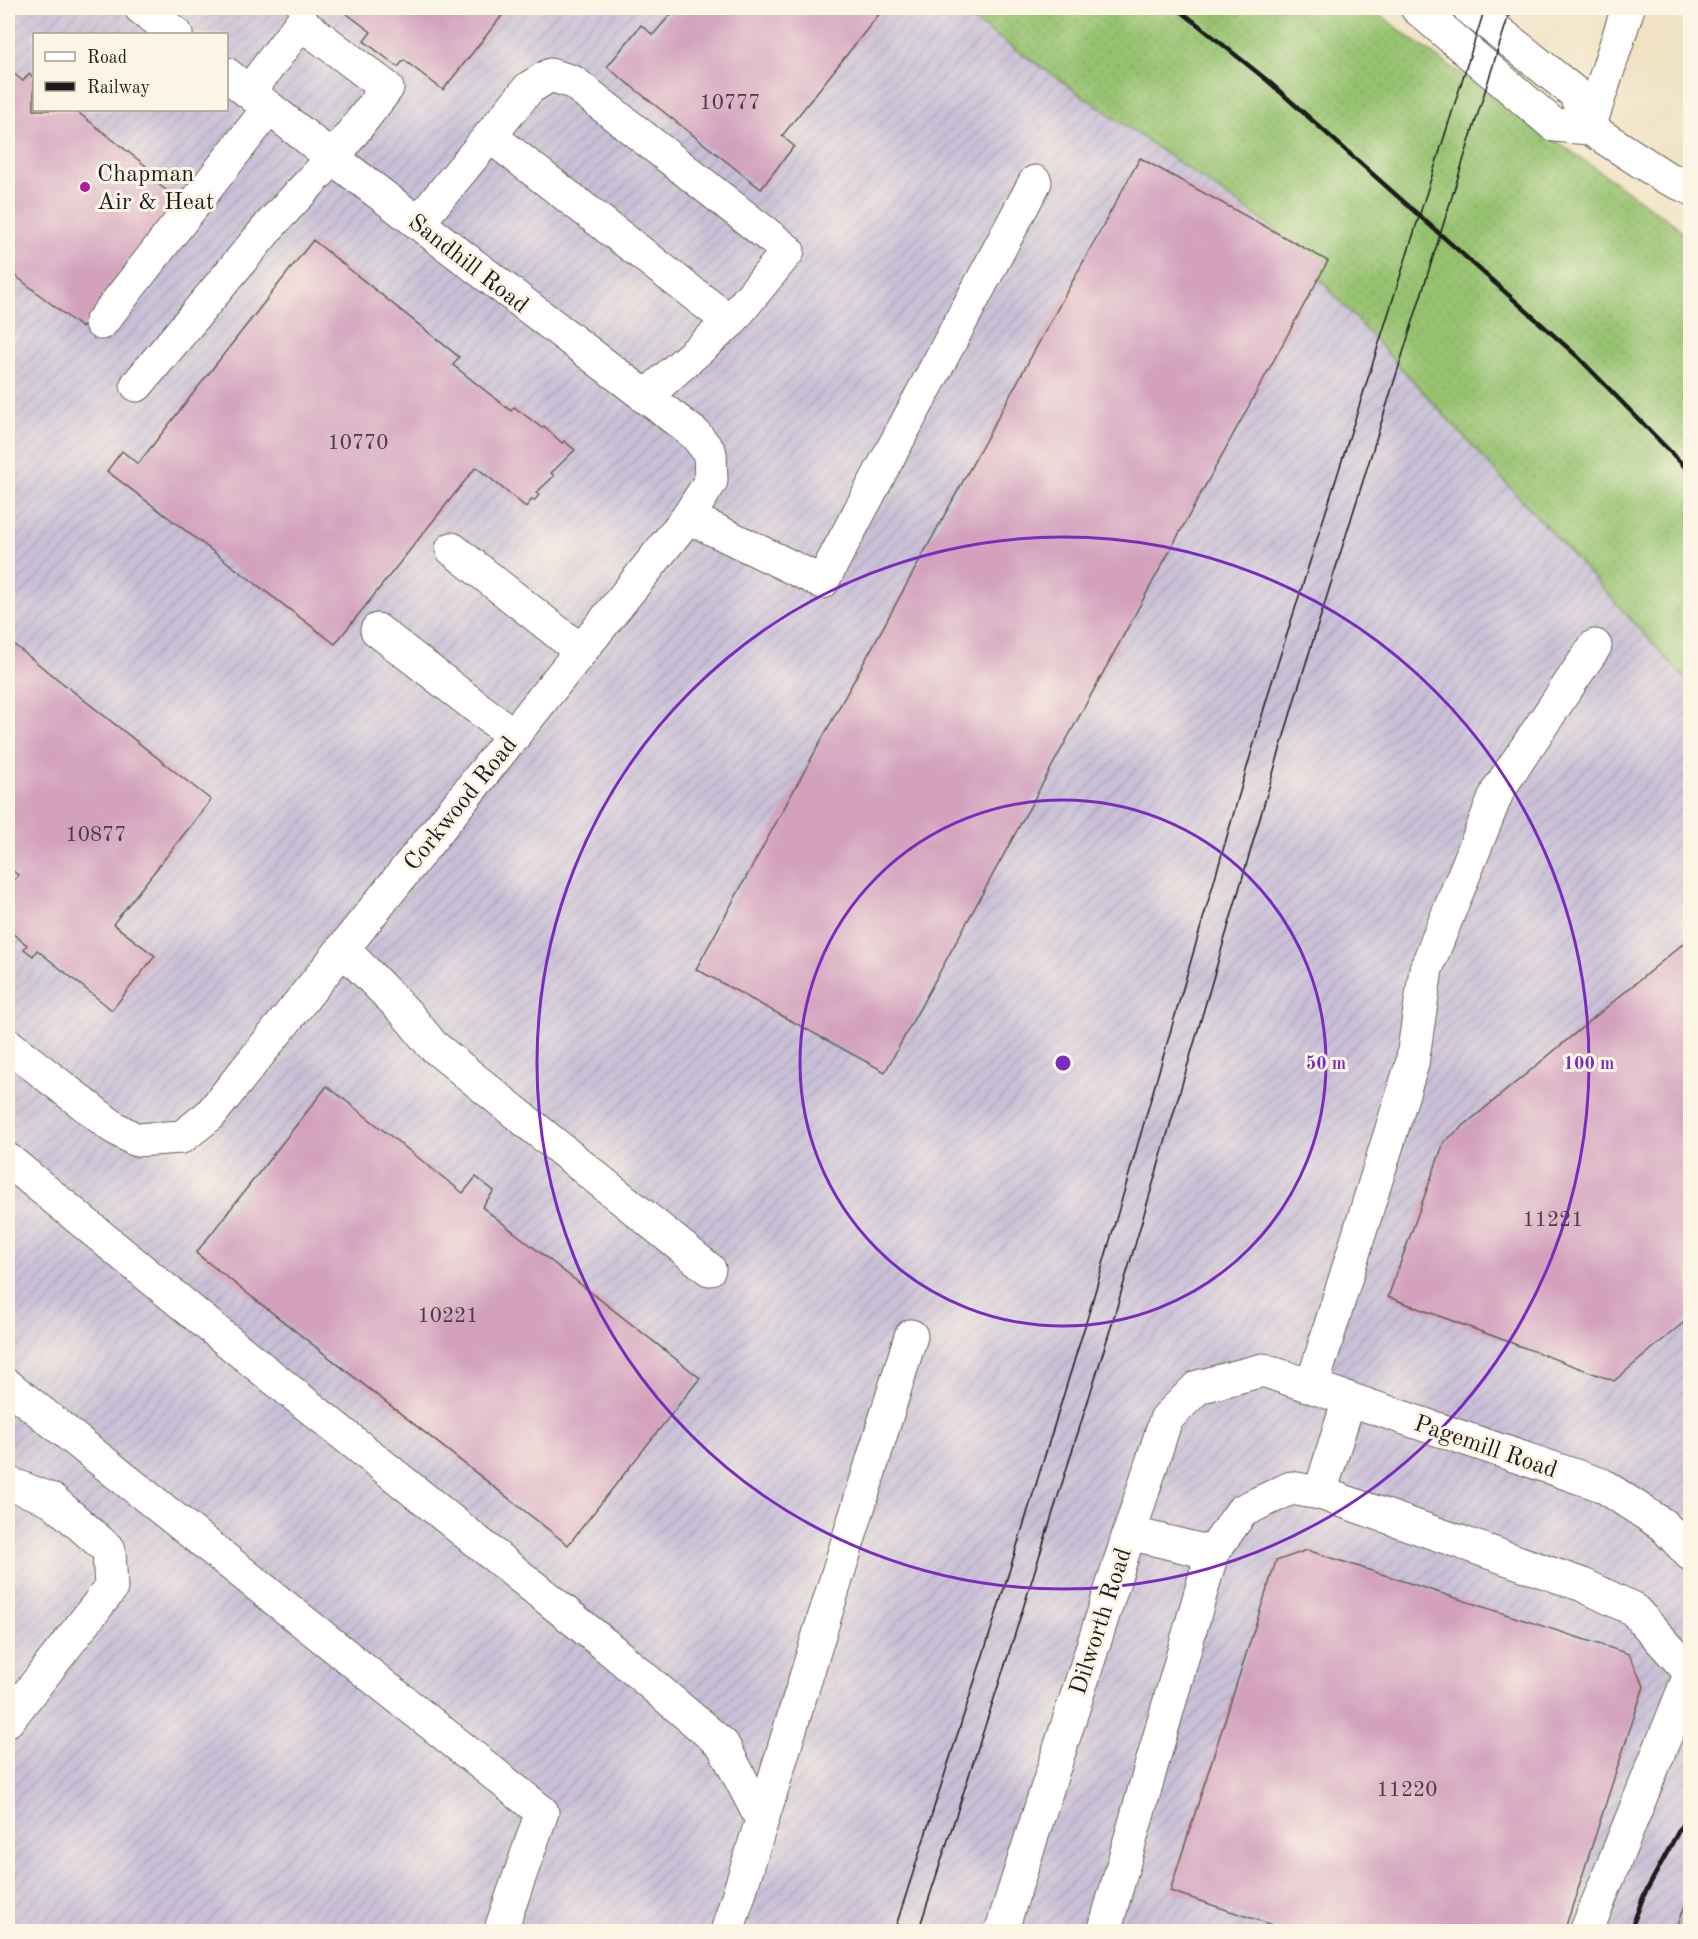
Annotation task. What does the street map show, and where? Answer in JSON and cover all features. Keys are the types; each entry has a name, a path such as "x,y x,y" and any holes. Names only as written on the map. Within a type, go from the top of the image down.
{"street":[{"path":"1417,8 1554,125 1589,128 1665,177 1690,188"},
{"path":"1469,8 1575,93 1589,128"},
{"path":"1589,128 1628,8"},
{"path":"101,323 299,13 387,88 333,158 272,223 137,385"},
{"path":"418,224 529,88 550,75 573,82 788,251 730,322 645,398"},
{"name":"Sandhill Road","path":"248,91 418,224 695,434 710,453"},
{"path":"490,136 730,322"},
{"path":"688,518 822,582 1035,182"},
{"name":"Corkwood Road","path":"8,1045 113,1127 136,1140 182,1137 210,1115 688,518 711,481 710,453"},
{"path":"452,549 581,651"},
{"path":"377,630 514,736"},
{"path":"1312,1386 1412,1064 1426,969 1498,790 1595,646"},
{"path":"343,949 406,1013 432,1045 709,1269"},
{"path":"8,1160 240,1351 603,1643 723,1745 762,1820"},
{"path":"726,1932 911,1336"},
{"name":"Pagemill Road","path":"1263,1370 1602,1485 1663,1525 1690,1554"},
{"name":"Dilworth Road","path":"1000,1932 1166,1419 1198,1387 1263,1370"},
{"path":"8,1386 542,1812 500,1932"},
{"path":"1320,1493 1349,1399"},
{"path":"8,1483 52,1500 109,1550 111,1588 8,1720"},
{"path":"1104,1932 1212,1553 1242,1511 1291,1488 1320,1493 1583,1585 1633,1609 1690,1673 1586,1932"},
{"path":"1129,1533 1212,1553"}],"shaded area":[{"path":"8,8 956,8 1273,228 1690,684 1690,1931 8,1932"}],"green space":[{"path":"956,8 1371,8 1674,224 1690,243 1690,684 1273,228"}],"building":[{"path":"346,8 508,8 443,90 404,60 398,67 364,41 371,32 343,11"},
{"path":"676,8 884,8 782,136 794,146 761,189 607,67 641,25 653,35"},
{"name":"Chapman Air & Heat","path":"8,69 23,81 29,74 33,77 33,111 76,111 146,166 142,171 182,203 82,328 8,270"},
{"path":"1140,158 1328,261 885,1072 696,969"},
{"path":"313,240 459,357 453,365 511,411 514,407 575,450 551,473 554,476 536,493 539,495 534,501 532,499 526,507 476,467 335,644 107,471 122,451 138,464"},
{"path":"8,640 211,800 113,924 155,956 112,1010 37,950 33,956 24,949 27,945 8,930 8,889 18,875 8,867"},
{"path":"1690,938 1690,1317 1614,1381 1388,1297 1444,1142"},
{"path":"327,1086 463,1193 476,1177 494,1191 482,1207 700,1378 568,1545 196,1253"},
{"path":"1307,1550 1629,1654 1644,1686 1564,1932 1293,1932 1170,1891 1276,1561"},
{"path":"1690,1892 1690,1932 1675,1932"}],"tram line":[{"path":"894,1932 992,1627 1088,1316 1270,688 1485,8"},
{"path":"918,1932 1015,1634 1111,1327 1296,695 1511,8"}],"railway":[{"path":"1177,8 1268,81 1577,356 1690,472"},
{"path":"1630,1932 1644,1895 1690,1810"}],"place":[{"name":"Chapman Air & Heat","path":"85,187"}]}
